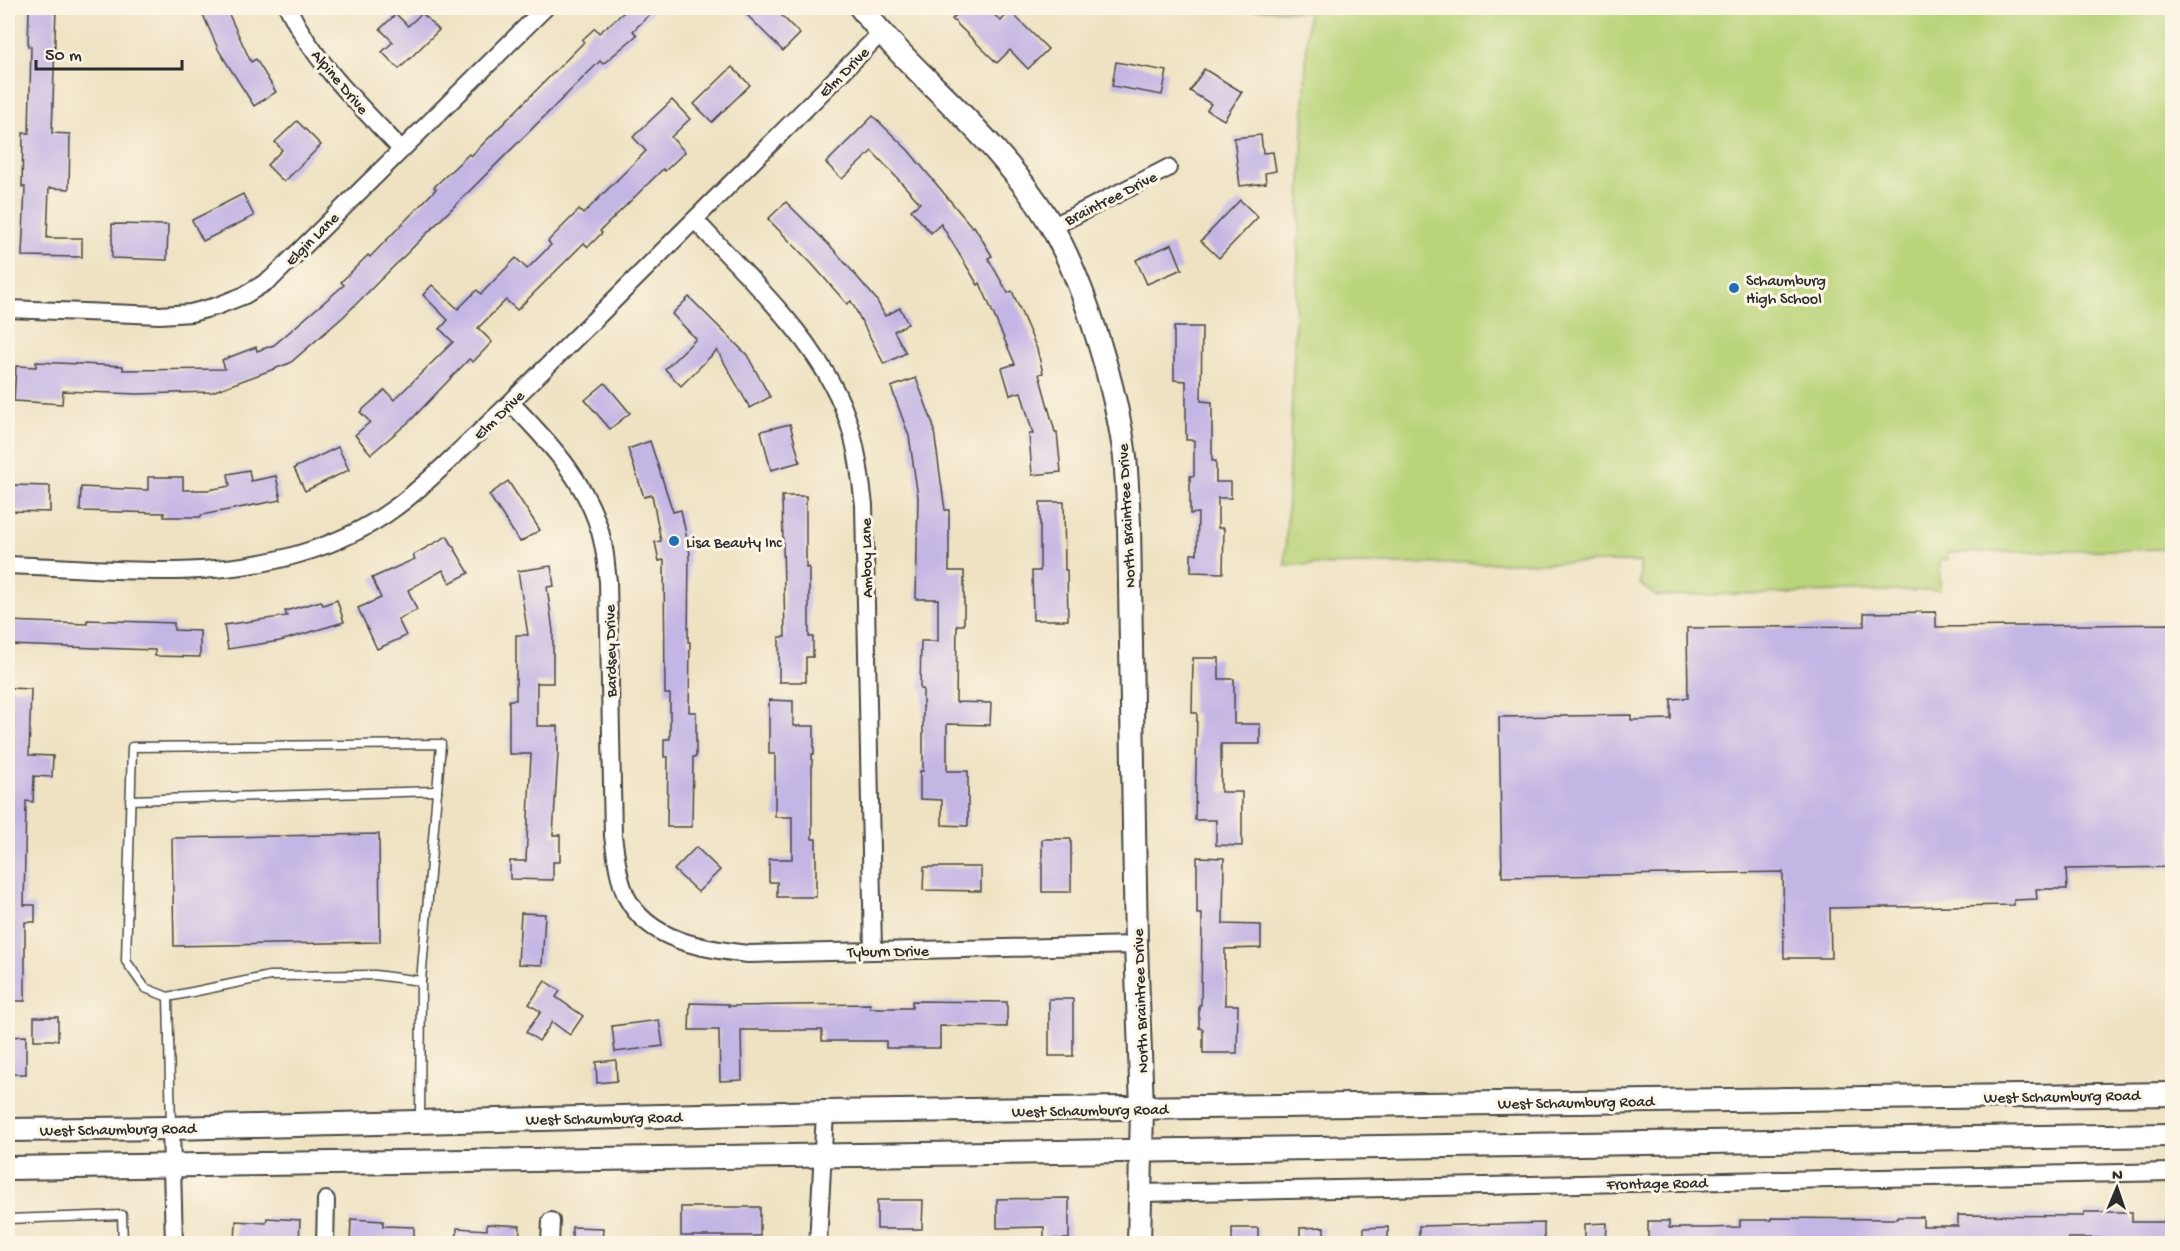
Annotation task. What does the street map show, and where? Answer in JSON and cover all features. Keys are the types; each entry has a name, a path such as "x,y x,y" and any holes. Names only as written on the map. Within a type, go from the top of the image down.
{"main road":[{"name":"North Braintree Drive","path":"861,8 881,33 994,149 1021,182 1052,227 1077,280 1096,335 1114,399 1125,457 1129,525 1136,945 1142,1108 1140,1244"},
{"name":"West Schaumburg Road","path":"8,1130 825,1112 2172,1094"},
{"path":"8,1168 2172,1135"}],"street":[{"name":"Alpine Drive","path":"288,8 316,54 347,93 401,149"},
{"name":"Elgin Lane","path":"8,309 160,315 191,313 244,295 271,279 545,8"},
{"name":"Elm Drive","path":"8,565 184,572 261,564 299,554 337,540 371,523 396,507 511,403 881,33"},
{"name":"Braintree Drive","path":"1052,227 1168,168"},
{"name":"Amboy Lane","path":"695,220 789,322 825,370 846,414 858,455 864,505 873,951"},
{"name":"Bardsey Drive","path":"511,403 550,443 571,470 590,503 603,543 608,581 613,836 617,867 627,896 646,922"},
{"name":"Tyburn Drive","path":"646,922 675,938 708,949 748,954 1136,945"},
{"path":"818,1244 825,1112"},
{"path":"171,1128 174,1244"},
{"name":"Frontage Road","path":"1141,1193 2172,1172"},
{"path":"325,1244 326,1200"},
{"path":"550,1244 551,1221"}],"lane":[{"path":"420,1122 421,981 441,744 132,747 126,960 145,988 168,997 270,976 375,975 421,981"},
{"path":"130,800 437,791"},
{"path":"168,997 171,1128"},
{"path":"8,1219 123,1215 123,1244"}],"green space":[{"path":"1219,8 2172,8 2172,549 1948,553 1948,559 1940,560 1940,590 1656,596 1640,584 1640,562 1285,565 1308,12"}],"building":[{"path":"34,8 56,8 52,133 70,134 69,189 49,188 47,238 82,238 82,257 22,256 25,187 22,187 23,133 29,133 31,47 28,46 29,10 34,10"},
{"path":"200,8 226,8 251,62 256,59 276,92 254,106 219,51"},
{"path":"629,8 656,8 633,31 637,35 603,64 600,61 343,317 290,363 212,392 137,394 63,391 62,404 14,401 16,366 36,367 36,362 123,366 123,370 225,369 222,360 256,347 257,351 274,345 344,285 341,282 368,255 370,257 436,189 434,187 469,154 471,156 584,42 582,40 595,28 599,33"},
{"path":"740,8 774,8 800,34 783,51"},
{"path":"964,8 987,8 1001,21 1010,11 1048,49 1028,69 1010,50 997,63 952,19"},
{"path":"422,13 439,30 399,69 382,52 393,42 380,29 396,14 408,26"},
{"path":"1116,62 1167,71 1162,95 1112,86"},
{"path":"732,67 750,85 712,122 694,104"},
{"path":"1204,69 1242,92 1224,120 1207,110 1211,104 1190,91"},
{"path":"672,100 690,119 671,137 685,152 665,171 663,169 600,231 602,233 588,247 584,243 517,310 506,300 478,328 492,342 473,362 469,359 411,420 371,454 355,435 370,422 360,412 385,390 394,400 453,342 440,329 448,320 423,295 432,285 458,309 477,290 481,294 516,258 527,269 551,245 548,241 579,210 583,214 646,151 633,137"},
{"path":"873,116 908,150 972,227 974,226 992,256 988,258 1008,293 1012,291 1037,349 1043,373 1039,374 1055,432 1057,432 1061,472 1032,475 1029,434 1033,434 1021,392 1010,395 1002,368 1015,364 980,283 978,285 941,224 931,233 911,210 920,203 872,151 842,179 826,163"},
{"path":"297,121 321,145 284,182 267,165 282,150 275,142"},
{"path":"1261,135 1263,153 1273,152 1276,171 1265,173 1266,183 1240,186 1234,138"},
{"path":"243,194 254,216 203,241 192,220"},
{"path":"1240,200 1258,217 1219,258 1201,241"},
{"path":"786,202 834,250 876,299 885,316 900,308 908,324 894,331 906,353 884,364 851,301 847,304 768,219"},
{"path":"112,224 168,225 167,260 112,258"},
{"path":"1172,244 1182,269 1147,284 1136,260"},
{"path":"689,297 747,355 770,397 750,408 717,350 681,386 665,369 696,339 672,314"},
{"path":"1174,327 1202,327 1201,401 1212,402 1212,461 1216,461 1216,482 1231,482 1231,498 1218,498 1218,528 1224,528 1223,573 1191,572 1191,554 1197,554 1198,513 1190,514 1190,476 1194,476 1194,440 1186,440 1186,381 1174,380"},
{"path":"916,378 933,424 945,510 949,510 949,571 964,571 964,625 957,625 956,702 991,703 990,725 947,724 947,771 968,771 968,826 942,825 942,800 920,799 920,771 923,771 921,641 938,641 938,599 916,599 918,497 909,436 891,387"},
{"path":"605,383 630,413 610,429 585,400"},
{"path":"790,424 800,462 771,470 761,431"},
{"path":"650,441 673,512 681,510 690,554 689,712 696,712 692,827 667,827 668,757 664,757 664,739 670,739 670,694 665,694 664,560 659,561 655,542 661,541 652,495 644,497 628,449"},
{"path":"338,447 349,470 305,491 294,468"},
{"path":"249,470 251,481 276,476 281,500 201,515 201,517 164,517 164,513 80,511 81,487 148,490 148,477 183,477 183,490 208,490 230,486 228,474"},
{"path":"508,481 540,530 520,542 489,495"},
{"path":"11,485 50,486 50,512 11,511"},
{"path":"782,496 806,496 809,637 813,637 813,657 806,657 806,682 779,682 779,637 785,637"},
{"path":"1040,502 1064,502 1068,620 1033,620 1032,571 1040,571"},
{"path":"447,536 469,573 450,583 443,570 408,590 417,610 398,619 406,636 377,649 358,608 381,598 372,578 415,559 413,555"},
{"path":"551,566 554,586 547,587 553,631 553,683 537,683 537,726 558,726 553,835 560,835 560,862 553,862 553,880 510,879 510,861 526,861 531,754 509,754 509,700 516,700 516,635 528,635 518,571"},
{"path":"337,600 344,622 280,641 228,649 224,625 287,616 285,611 321,601 323,605"},
{"path":"1936,612 1936,627 2172,624 2172,867 2066,869 2067,889 2036,889 2037,899 2014,900 2014,905 1830,908 1831,958 1784,958 1783,872 1502,877 1499,717 1631,715 1631,720 1671,719 1671,699 1688,698 1687,628 1864,626 1864,613"},
{"path":"87,620 174,623 174,630 200,631 200,657 155,656 155,650 8,645 8,621 87,624"},
{"path":"1193,658 1219,658 1219,679 1234,679 1234,724 1260,724 1260,744 1221,744 1221,792 1242,792 1242,846 1216,845 1216,820 1195,820 1197,713 1192,713"},
{"path":"8,688 31,689 29,755 53,756 52,777 34,776 33,802 26,801 24,905 35,905 35,922 25,922 25,1001 8,1001"},
{"path":"769,700 793,701 793,726 814,726 812,839 816,839 816,897 777,897 777,882 769,882 769,859 792,859 792,817 775,817 775,754 769,754"},
{"path":"379,834 380,942 174,946 172,838"},
{"path":"1042,839 1071,839 1071,892 1042,892"},
{"path":"696,847 720,870 698,892 674,870"},
{"path":"1197,857 1224,858 1223,924 1261,925 1261,948 1225,949 1225,1005 1238,1005 1237,1053 1203,1053 1203,1029 1199,1028 1202,914 1197,914"},
{"path":"924,867 981,867 981,891 923,890"},
{"path":"521,913 545,914 542,965 518,964"},
{"path":"545,981 560,991 556,997 583,1016 570,1035 552,1022 539,1041 526,1032 541,1012 529,1004"},
{"path":"1049,999 1073,999 1073,1056 1049,1056"},
{"path":"912,1001 1007,1002 1007,1027 940,1026 940,1048 886,1048 886,1041 822,1041 822,1030 741,1030 742,1080 720,1081 719,1030 689,1030 690,1003 728,1004 728,1006 870,1004 870,1008 912,1008"},
{"path":"34,1017 58,1017 58,1040 34,1040"},
{"path":"659,1020 663,1046 615,1052 612,1026"},
{"path":"26,1036 26,1074 8,1074 8,1037"},
{"path":"616,1060 617,1081 597,1083 596,1062"},
{"path":"1069,1198 1069,1239 1044,1239 1044,1227 997,1228 997,1199"},
{"path":"877,1200 923,1200 922,1229 877,1229"},
{"path":"681,1207 760,1207 760,1236 681,1236"},
{"path":"2084,1212 2132,1212 2132,1222 2172,1222 2172,1244 2148,1244 2148,1238 2068,1238 2068,1244 1648,1244 1648,1221 1669,1221 1669,1228 1709,1228 1740,1227 1740,1220 1771,1220 1771,1218 1897,1219 1897,1217 1923,1217 1923,1226 1958,1226 1958,1215 2084,1216"},
{"path":"267,1218 300,1220 299,1244 235,1244 236,1221 266,1223"},
{"path":"351,1219 383,1221 383,1226 414,1227 414,1244 350,1244"},
{"path":"1544,1223 1544,1244 1419,1244 1419,1226"},
{"path":"1607,1223 1606,1244 1585,1244 1585,1224"},
{"path":"487,1224 520,1226 519,1244 456,1244 457,1228 487,1230"},
{"path":"572,1227 603,1228 602,1244 572,1244"},
{"path":"1324,1227 1324,1244 1300,1244 1300,1228"},
{"path":"1388,1227 1388,1244 1364,1244 1364,1228"},
{"path":"1232,1228 1258,1228 1258,1244 1232,1244"}],"place":[{"name":"Schaumburg High School","path":"1734,288"},
{"name":"Lisa Beauty Inc","path":"674,541"}]}
